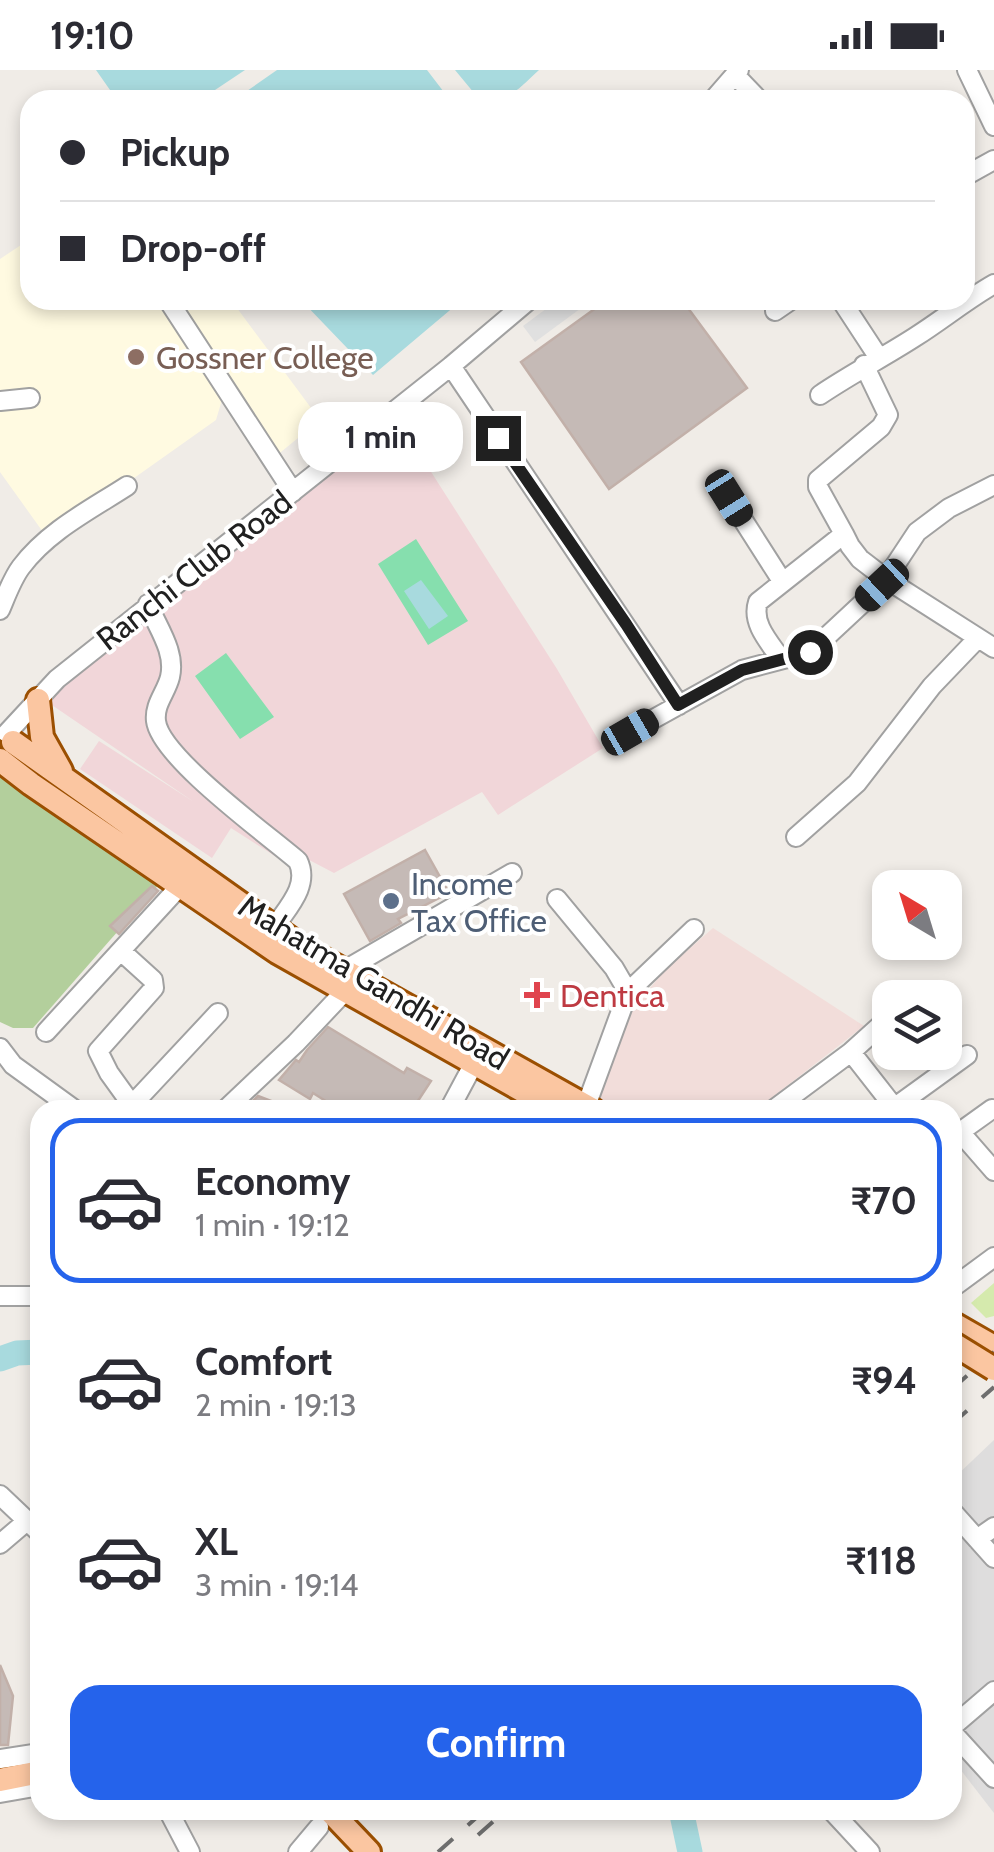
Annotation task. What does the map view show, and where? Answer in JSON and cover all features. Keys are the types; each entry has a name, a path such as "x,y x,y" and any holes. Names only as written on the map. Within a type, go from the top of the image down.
{"main road":[{"path":"38,700 42,737 66,780"},
{"name":"Mahatma Gandhi Road","path":"3,741 66,780 345,980"},
{"name":"Mahatma Gandhi Road","path":"3,741 30,784 277,952 345,980 478,1055 572,1100"},
{"name":"Mahatma Gandhi Road","path":"478,1055 543,1100"},
{"path":"962,1329 994,1347"},
{"path":"962,1349 994,1369"},
{"path":"0,1780 30,1774"},
{"path":"327,1820 369,1852"}],"street":[{"path":"967,70 993,121"},
{"path":"175,310 293,492"},
{"name":"Ranchi Club Road","path":"3,741 58,679 516,310"},
{"path":"796,837 857,783 932,686 986,643 860,559 818,487 818,480 881,427 888,415 871,362 845,310"},
{"path":"820,394 917,336 951,310"},
{"path":"451,366 678,705"},
{"path":"0,401 30,398"},
{"path":"630,732 742,670 810,652 886,578 917,532 949,508 994,485"},
{"path":"0,609 19,568 48,539 127,486"},
{"path":"729,498 782,581"},
{"path":"780,659 759,626 755,608 758,602 844,534"},
{"path":"148,605 167,644 170,660 171,674 157,705 156,718 166,742 205,784 298,862 302,870 303,882 274,928"},
{"path":"235,1100 296,1042 345,980 512,874"},
{"path":"46,1032 180,886"},
{"path":"557,899 602,952 628,992"},
{"path":"589,1100 628,992 694,929"},
{"path":"121,951 152,980 154,988 98,1051 128,1100"},
{"path":"141,1100 218,1013"},
{"path":"787,1100 872,1033"},
{"path":"0,1048 13,1064 62,1100"},
{"path":"852,1052 886,1100"},
{"path":"454,1100 478,1055"},
{"path":"904,1100 967,1055"},
{"path":"962,1131 992,1109"},
{"path":"962,1141 994,1171"},
{"path":"962,1281 994,1257"},
{"path":"0,1296 30,1296"},
{"path":"0,1495 30,1523"},
{"path":"962,1522 994,1558"},
{"path":"977,1539 994,1527"},
{"path":"0,1544 30,1529"},
{"path":"962,1720 994,1691"},
{"path":"962,1741 994,1778"},
{"path":"0,1760 30,1755"},
{"path":"0,1793 30,1788"},
{"path":"173,1820 190,1852"},
{"path":"298,1852 322,1820"},
{"path":"846,1820 870,1852"}],"shaded area":[{"name":"Gossner College","path":"20,246 20,310 238,310 320,420 276,456 224,393 216,420 48,539 0,472 0,259"},
{"path":"545,310 578,310 535,342 523,326"},
{"path":"396,417 603,748 498,815 482,792 334,873 294,852 286,863 231,828 212,858 80,769 99,741 194,802 46,701"},
{"path":"713,928 864,1026 769,1100 597,1099 622,1023 664,971"},
{"path":"994,1440 994,1813 962,1772 962,1470"}],"green space":[{"path":"416,539 468,621 428,645 378,564"},
{"path":"226,653 274,717 240,739 195,676"},
{"path":"0,777 161,882 33,1028 13,1028 0,1022"},
{"path":"994,1283 994,1316 986,1318 971,1303"}],"water":[{"path":"96,70 245,70 215,90 110,90"},
{"path":"277,70 427,70 442,90 248,90"},
{"path":"455,70 539,70 516,90 472,90"},
{"path":"311,310 450,310 373,375"},
{"path":"421,580 448,616 429,629 404,591"}],"building":[{"path":"593,310 689,310 747,388 609,489 521,362"},
{"name":"Income Tax Office","path":"425,850 449,893 398,919 401,923 370,941 344,894"},
{"path":"152,886 158,891 119,934 110,926"},
{"path":"328,1027 404,1073 407,1068 431,1081 419,1100 324,1100 313,1093 310,1099 279,1080"},
{"path":"0,1665 13,1696 8,1745 0,1745"}],"waterway":[{"path":"0,1359 30,1352"},
{"path":"683,1820 690,1852"}],"railway":[{"path":"962,1380 994,1352"},
{"path":"962,1415 994,1387"},
{"path":"438,1852 474,1820"},
{"path":"478,1835 495,1820"}],"place":[{"name":"Gossner College","path":"136,357"},
{"name":"Income Tax Office","path":"391,901"},
{"name":"Dentica","path":"537,995"}],"route":[{"path":"498,438 678,705 742,670 810,652"}]}
